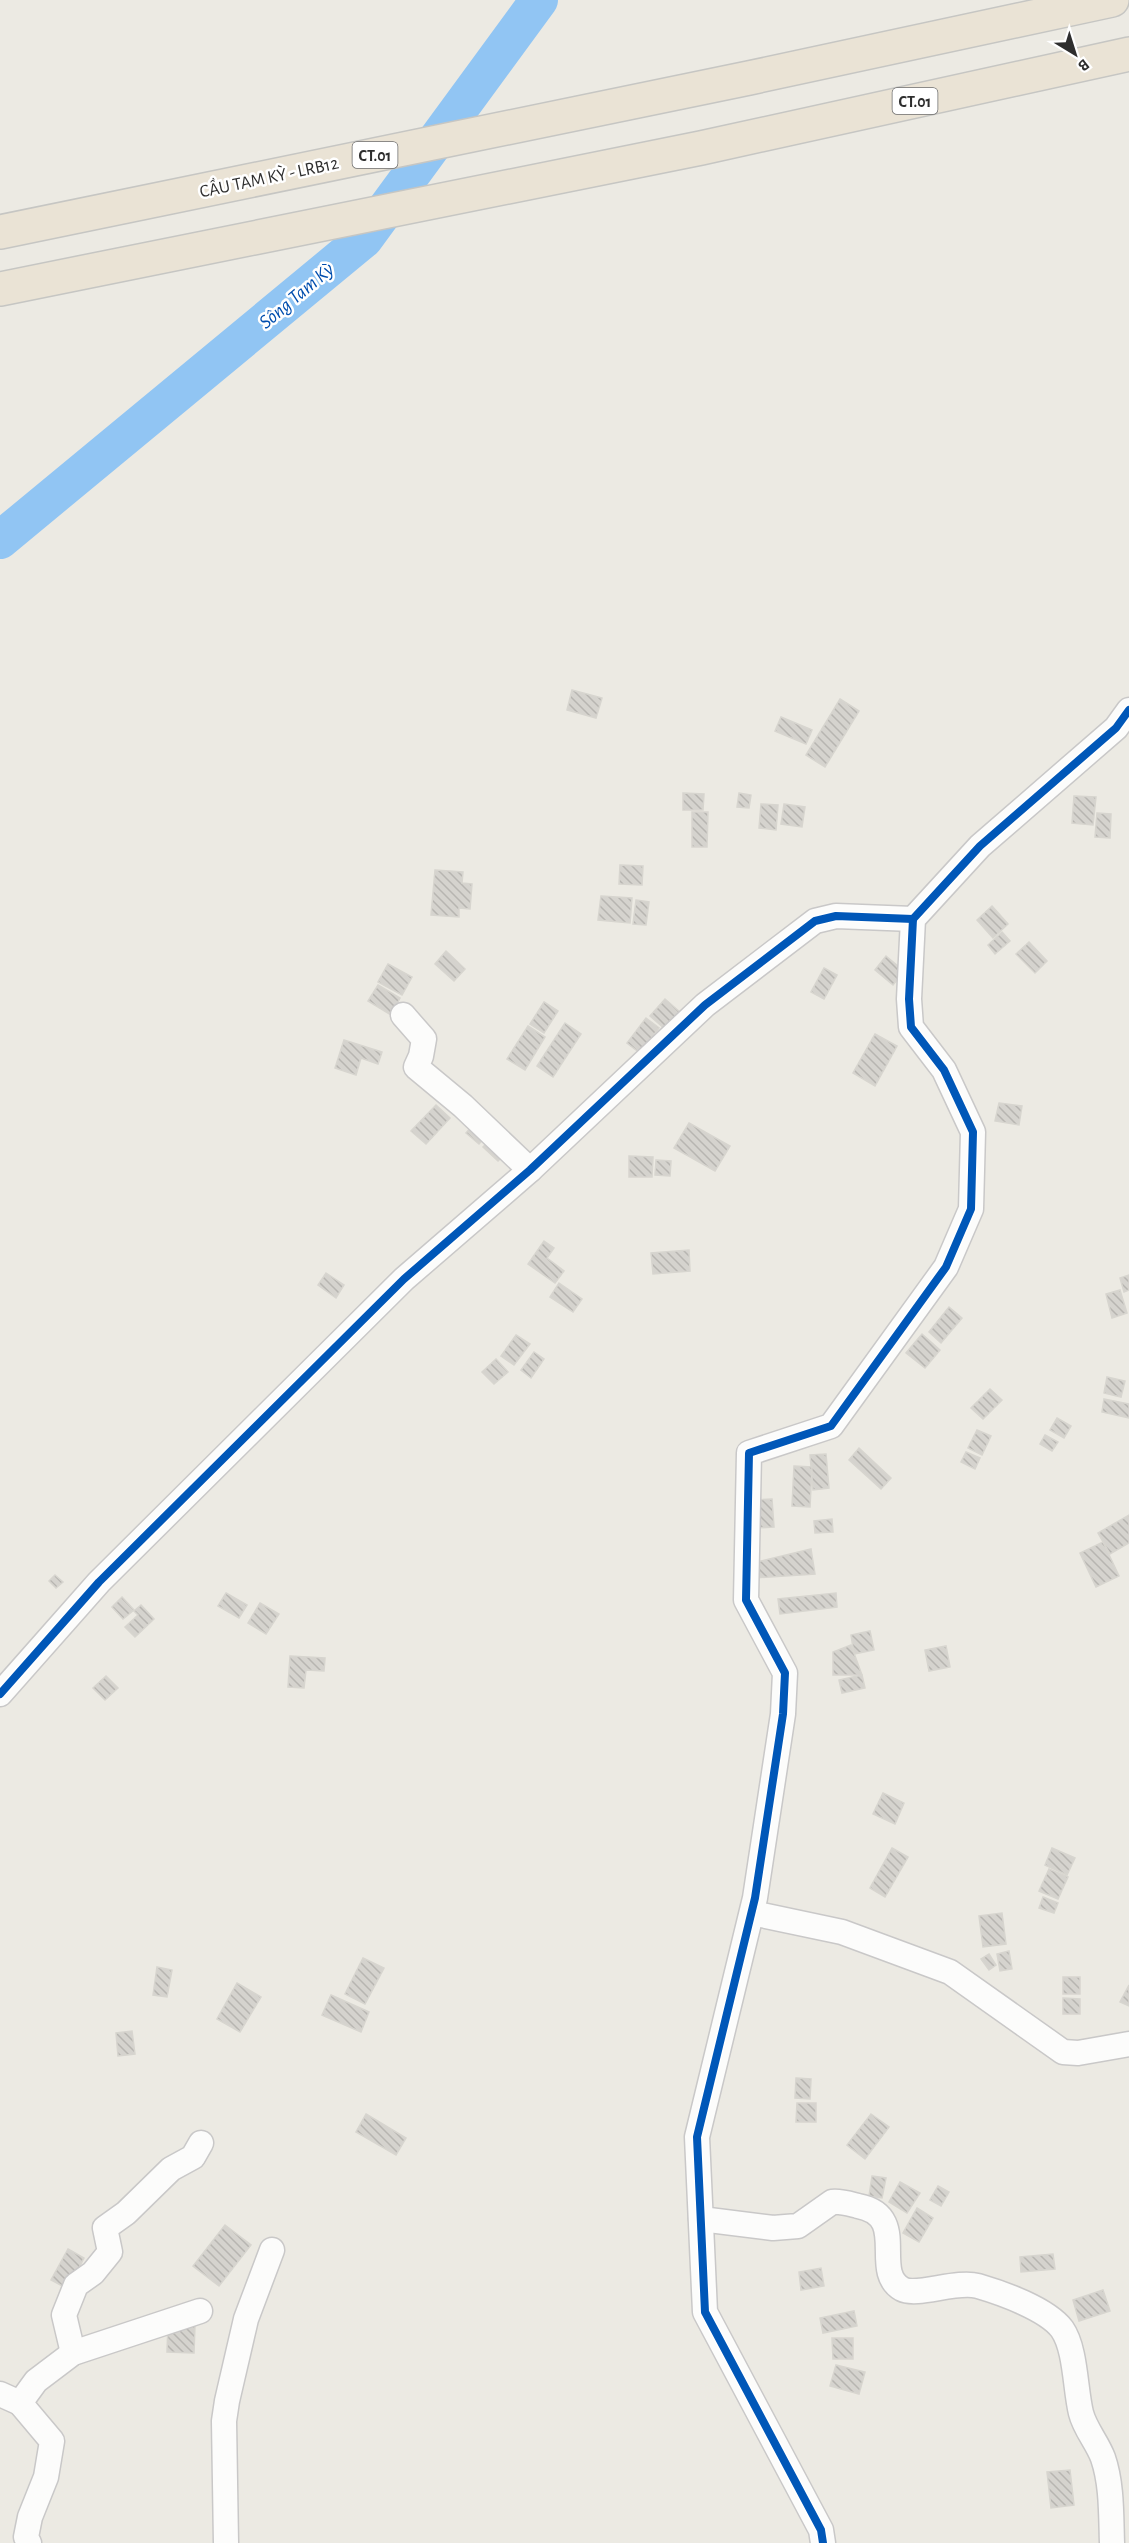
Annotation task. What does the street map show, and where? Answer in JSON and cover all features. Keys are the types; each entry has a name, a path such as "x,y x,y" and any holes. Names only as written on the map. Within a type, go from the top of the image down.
{"highway":[{"name":"CẦU TAM KỲ - LRB12","path":"0,232 749,78 1112,0"},
{"name":"CT.01","path":"0,289 701,148 1129,54"}],"street":[{"path":"822,2543 821,2530 705,2312 697,2137 752,1913 783,1714 785,1673 746,1600 749,1453 831,1426 946,1267 971,1209 973,1132 944,1070 911,1027 909,999 913,919 980,846 1116,728 1129,710"},
{"path":"0,1694 99,1582 404,1279 530,1170 705,1005 815,921 836,916 913,919"},
{"path":"403,1015 424,1039 416,1067 463,1106 530,1170"},
{"path":"752,1913 842,1932 950,1972 1063,2052 1078,2053 1129,2044"},
{"path":"73,2353 64,2314 76,2285 93,2273 110,2252 105,2228 126,2213 171,2169 193,2157 201,2143"},
{"path":"701,2219 773,2228 798,2226 832,2202 870,2208 880,2214 885,2225 891,2274 896,2284 903,2290 912,2292 942,2286 975,2285 1024,2303 1053,2321 1062,2329 1068,2342 1080,2412 1102,2457 1106,2472 1111,2504 1112,2543"},
{"path":"226,2543 224,2421 226,2401 246,2319 272,2250"},
{"path":"29,2543 26,2536 30,2517 46,2477 52,2441 10,2398 73,2353 200,2311"}],"building":[{"path":"572,690 602,698 596,718 567,710"},
{"path":"840,699 859,711 825,767 806,755"},
{"path":"781,717 812,730 806,744 775,731"},
{"path":"683,793 704,794 703,810 683,810"},
{"path":"739,793 751,795 749,808 737,807"},
{"path":"1074,796 1096,797 1093,825 1072,823"},
{"path":"761,804 778,805 776,830 759,828"},
{"path":"784,804 805,807 802,827 781,824"},
{"path":"692,812 708,812 707,847 692,847"},
{"path":"1097,813 1111,814 1110,838 1095,837"},
{"path":"620,865 643,866 642,885 619,884"},
{"path":"435,870 463,872 462,883 472,884 470,909 459,908 459,917 431,915"},
{"path":"601,896 632,898 630,923 598,920"},
{"path":"636,900 649,902 646,925 633,924"},
{"path":"992,906 1008,924 993,938 977,920"},
{"path":"1002,932 1010,941 995,954 988,945"},
{"path":"1029,942 1047,961 1035,973 1016,954"},
{"path":"446,951 465,969 454,981 435,964"},
{"path":"886,956 904,971 893,985 875,970"},
{"path":"388,964 412,977 402,995 378,982"},
{"path":"824,968 837,975 824,999 811,992"},
{"path":"378,985 400,998 391,1015 368,1001"},
{"path":"665,999 681,1013 666,1030 650,1016"},
{"path":"544,1002 558,1011 544,1033 530,1024"},
{"path":"646,1018 659,1028 640,1053 627,1043"},
{"path":"565,1023 581,1034 553,1077 537,1066"},
{"path":"528,1026 545,1037 525,1070 507,1059"},
{"path":"875,1034 897,1046 875,1086 853,1073"},
{"path":"344,1040 382,1052 378,1064 361,1058 356,1075 335,1068"},
{"path":"999,1103 1022,1106 1019,1125 995,1121"},
{"path":"436,1105 450,1118 426,1144 411,1131"},
{"path":"477,1121 489,1132 479,1144 466,1133"},
{"path":"689,1123 730,1146 715,1171 674,1148"},
{"path":"493,1137 508,1151 498,1161 483,1147"},
{"path":"629,1156 653,1157 652,1177 629,1177"},
{"path":"656,1160 671,1161 670,1176 655,1175"},
{"path":"544,1241 554,1248 547,1258 564,1271 555,1283 528,1264"},
{"path":"689,1250 690,1271 653,1274 651,1253"},
{"path":"326,1273 344,1285 336,1298 318,1285"},
{"path":"1129,1275 1129,1290 1124,1292 1120,1278"},
{"path":"559,1283 582,1299 573,1312 550,1297"},
{"path":"1120,1290 1127,1313 1112,1318 1106,1294"},
{"path":"949,1307 962,1318 941,1343 929,1332"},
{"path":"922,1334 940,1350 925,1368 906,1353"},
{"path":"516,1335 530,1344 514,1365 501,1356"},
{"path":"534,1352 544,1359 531,1378 521,1370"},
{"path":"496,1359 508,1372 494,1384 482,1372"},
{"path":"1107,1377 1125,1381 1121,1397 1104,1393"},
{"path":"990,1389 1002,1400 983,1419 971,1408"},
{"path":"1104,1399 1129,1404 1129,1418 1102,1412"},
{"path":"1057,1418 1071,1426 1064,1438 1050,1430"},
{"path":"977,1430 991,1436 982,1455 968,1448"},
{"path":"1045,1435 1058,1442 1052,1451 1040,1444"},
{"path":"859,1448 891,1478 881,1489 849,1460"},
{"path":"966,1452 980,1458 975,1469 961,1462"},
{"path":"826,1454 829,1488 813,1490 810,1455"},
{"path":"794,1466 812,1467 810,1507 792,1506"},
{"path":"772,1499 774,1527 757,1528 755,1500"},
{"path":"1129,1515 1129,1543 1110,1554 1098,1533"},
{"path":"832,1519 833,1532 815,1533 814,1521"},
{"path":"1103,1542 1119,1576 1096,1587 1080,1553"},
{"path":"811,1549 815,1574 754,1578 753,1563"},
{"path":"55,1575 63,1582 56,1588 49,1581"},
{"path":"226,1593 247,1605 239,1618 218,1606"},
{"path":"836,1593 837,1607 780,1614 778,1599"},
{"path":"122,1597 134,1610 123,1619 112,1607"},
{"path":"260,1603 279,1614 266,1634 248,1623"},
{"path":"141,1605 154,1619 135,1637 125,1627 138,1615 134,1611"},
{"path":"870,1631 874,1650 854,1654 851,1635"},
{"path":"851,1645 862,1675 833,1675 833,1652"},
{"path":"946,1646 950,1667 929,1671 925,1650"},
{"path":"290,1656 325,1658 324,1671 306,1670 304,1688 288,1687"},
{"path":"862,1675 865,1688 842,1693 839,1680"},
{"path":"106,1676 118,1688 105,1700 93,1688"},
{"path":"883,1793 904,1803 895,1824 873,1814"},
{"path":"892,1848 908,1857 885,1897 870,1888"},
{"path":"1052,1848 1075,1858 1067,1875 1045,1865"},
{"path":"1049,1869 1068,1877 1058,1899 1039,1891"},
{"path":"1043,1897 1058,1903 1054,1913 1039,1908"},
{"path":"1002,1913 1006,1944 983,1947 979,1916"},
{"path":"1009,1951 1012,1969 1000,1971 997,1954"},
{"path":"989,1954 996,1965 989,1970 981,1959"},
{"path":"363,1958 384,1968 365,2004 345,1994"},
{"path":"157,1967 172,1970 167,1997 153,1995"},
{"path":"1063,1977 1080,1977 1080,1994 1063,1994"},
{"path":"237,1983 261,1997 240,2032 217,2019"},
{"path":"1129,1985 1129,2006 1120,2002"},
{"path":"331,1995 369,2012 361,2032 322,2015"},
{"path":"1063,1998 1080,1999 1080,2014 1063,2014"},
{"path":"132,2031 135,2054 118,2056 116,2033"},
{"path":"796,2078 811,2079 810,2099 795,2098"},
{"path":"797,2103 816,2103 816,2122 796,2122"},
{"path":"366,2114 406,2138 396,2155 356,2132"},
{"path":"871,2114 889,2127 865,2159 847,2145"},
{"path":"872,2176 886,2178 882,2198 869,2196"},
{"path":"900,2182 920,2193 907,2213 889,2202"},
{"path":"938,2186 949,2192 941,2206 930,2200"},
{"path":"917,2208 933,2218 919,2242 903,2233"},
{"path":"225,2225 251,2245 219,2286 193,2266"},
{"path":"68,2249 84,2258 68,2289 51,2280"},
{"path":"1053,2254 1055,2269 1021,2272 1020,2257"},
{"path":"821,2268 824,2286 801,2290 799,2272"},
{"path":"1103,2290 1110,2311 1079,2321 1073,2300"},
{"path":"854,2311 857,2326 823,2333 820,2318"},
{"path":"168,2324 195,2325 194,2353 167,2352"},
{"path":"832,2338 853,2338 853,2359 833,2359"},
{"path":"836,2365 865,2372 859,2394 830,2386"},
{"path":"1070,2470 1074,2505 1051,2508 1047,2472"}],"waterway":[{"name":"Sông Tam Kỳ","path":"0,540 364,239 539,0"}],"cycle path":[{"path":"823,2543 821,2530 705,2312 697,2137 755,1898 783,1714 785,1673 746,1600 749,1453 831,1426 946,1267 971,1209 973,1132 944,1070 911,1027 909,999 913,919 980,846 1116,728 1129,710"},
{"path":"0,1694 99,1582 404,1279 530,1170 705,1005 815,921 836,916 913,919"}]}
